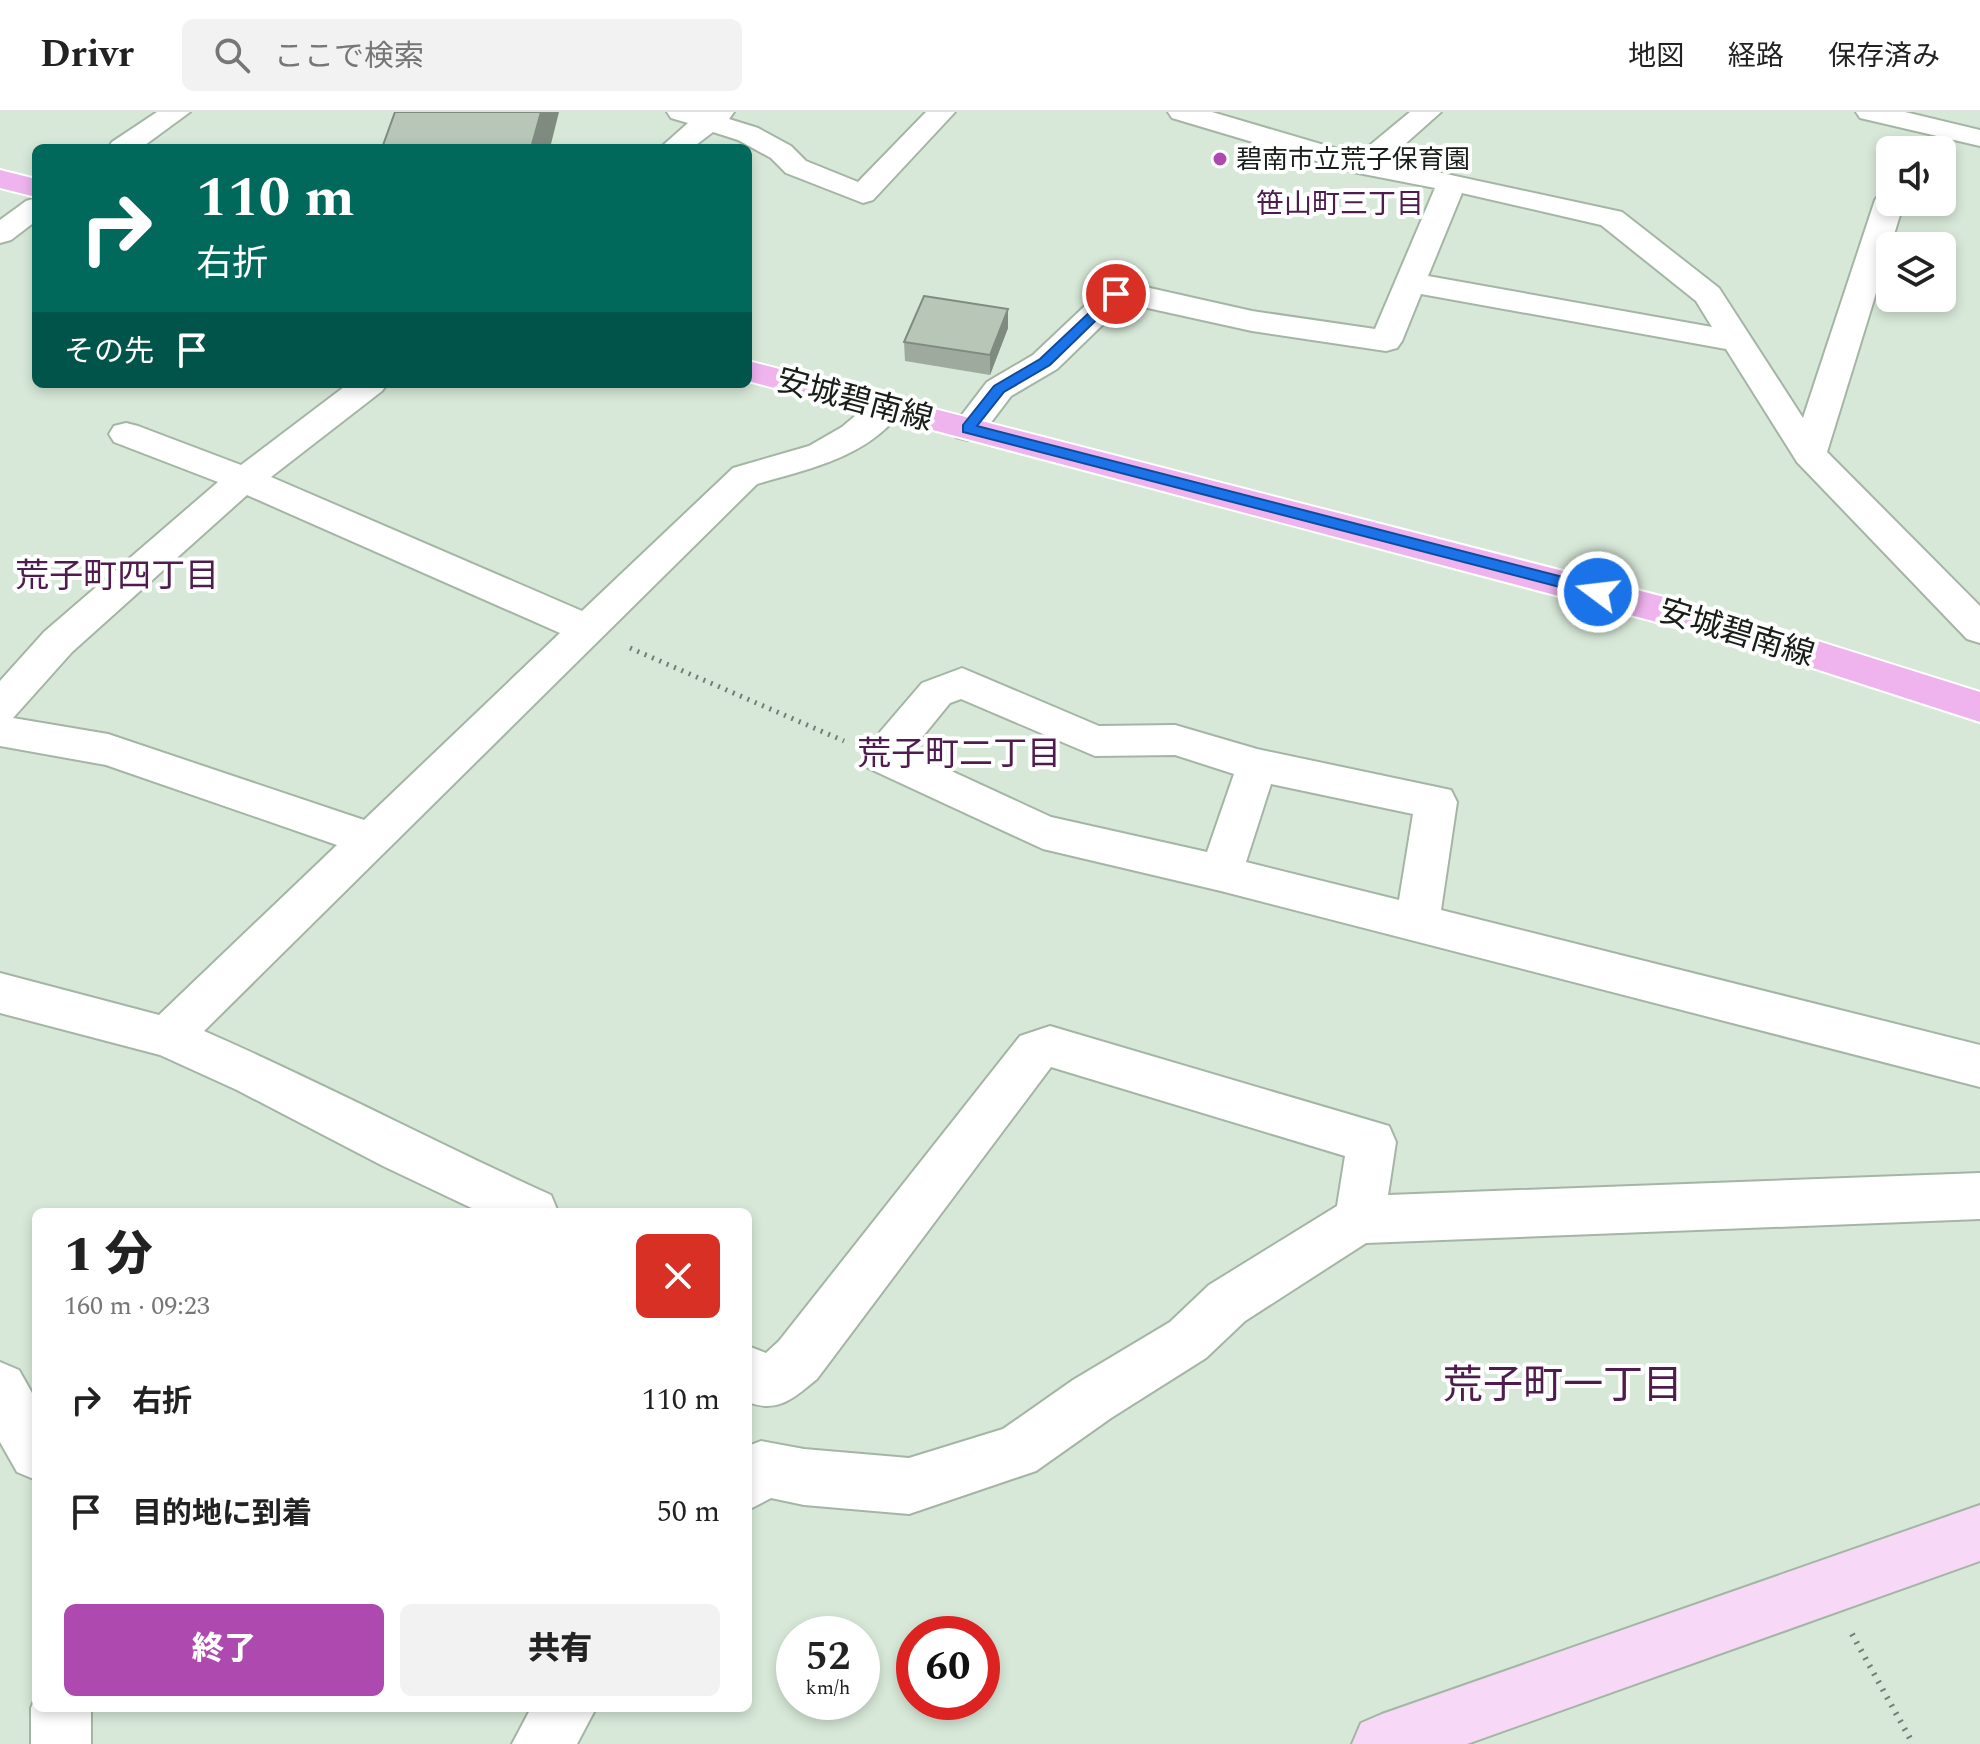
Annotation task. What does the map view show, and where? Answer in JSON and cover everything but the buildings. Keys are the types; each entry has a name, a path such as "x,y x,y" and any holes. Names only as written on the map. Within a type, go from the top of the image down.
{"main road":[{"path":"0,179 32,187"},
{"name":"安城碧南線","path":"752,372 1723,626 1980,707"}],"street":[{"path":"128,144 176,112"},
{"path":"681,112 715,117 781,152 796,167 863,194 941,112"},
{"path":"1182,112 1363,166 1452,182 1611,218 1708,295 1809,454 1980,629"},
{"path":"1363,166 1427,112"},
{"path":"1870,112 1917,117 1980,138"},
{"path":"679,144 715,117"},
{"path":"1911,136 1917,117"},
{"path":"968,429 999,389 1045,362 1116,294 1132,293 1252,321 1386,341 1413,283 1452,182"},
{"path":"0,234 32,210"},
{"path":"1809,454 1885,216"},
{"path":"1413,283 1737,341"},
{"path":"0,707 58,642 246,480 365,388"},
{"path":"167,1037 745,476 821,454 854,435 887,407"},
{"path":"126,434 246,480 587,629"},
{"path":"1417,922 1436,802 1257,765 1175,740 1095,741 962,683 936,693 882,757 1043,832 1221,873 1980,1066"},
{"path":"0,731 108,750 371,839"},
{"path":"1221,873 1257,765"},
{"path":"0,993 167,1037 254,1075 400,1150 524,1208"},
{"path":"752,1376 756,1379 774,1381 798,1360 1036,1051 1050,1046 1372,1142 1359,1220"},
{"path":"752,1478 761,1468 804,1477 909,1486 1017,1452 1092,1399 1188,1340 1227,1303 1359,1220 1980,1196"},
{"path":"0,1389 32,1446"},
{"path":"1382,1744 1980,1533"},
{"path":"61,1712 61,1744"},
{"path":"542,1744 563,1712"}],"path":[{"path":"587,629 882,757"},
{"path":"1826,1587 1913,1744"}],"place":[{"name":"碧南市立荒子保育園","path":"1220,159"}],"district":[{"name":"笹山町三丁目","path":"1340,203"},
{"name":"荒子町四丁目","path":"117,575"},
{"name":"荒子町二丁目","path":"959,753"},
{"name":"荒子町一丁目","path":"1563,1384"}],"route":[{"path":"1116,294 1045,362 999,389 968,429 1598,592"}]}
